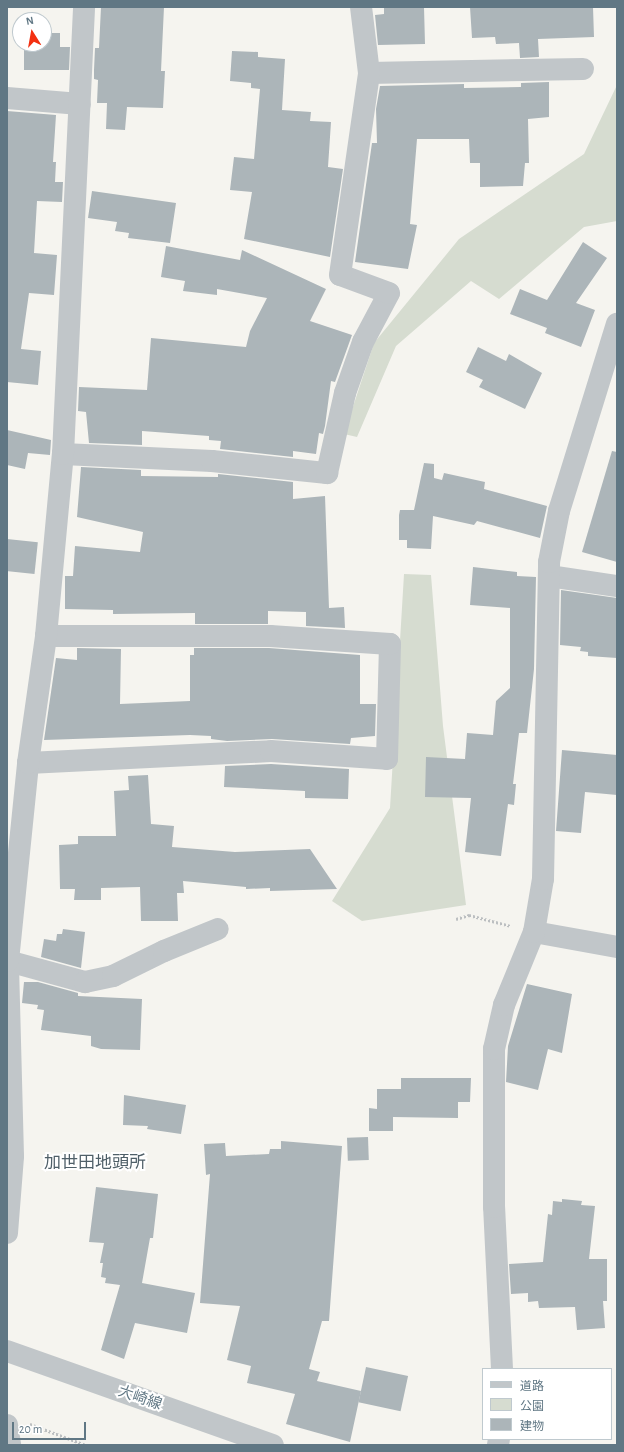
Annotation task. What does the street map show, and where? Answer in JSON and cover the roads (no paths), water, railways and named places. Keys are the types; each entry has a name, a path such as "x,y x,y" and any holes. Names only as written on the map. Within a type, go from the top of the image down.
{"street":[{"path":"7,1233 13,1156 8,961 28,763 46,636 63,454 84,7"},
{"path":"63,454 212,461 328,473 334,437 350,379 363,342 389,293 340,275 368,73 361,7"},
{"path":"368,73 583,69"},
{"path":"7,98 80,104"},
{"path":"502,1368 494,1207 494,1049 504,1005 534,932 543,880 549,562 560,511 617,324"},
{"path":"549,576 617,586"},
{"path":"28,763 271,751 387,759 390,644 270,636 46,636"},
{"path":"8,961 85,982 113,976 164,951 218,929"},
{"path":"534,932 617,947"},
{"name":"大崎線","path":"7,1351 273,1445"},
{"path":"7,1425 10,1445"}],"district":[{"name":"加世田地頭所","path":"95,1163"}]}
